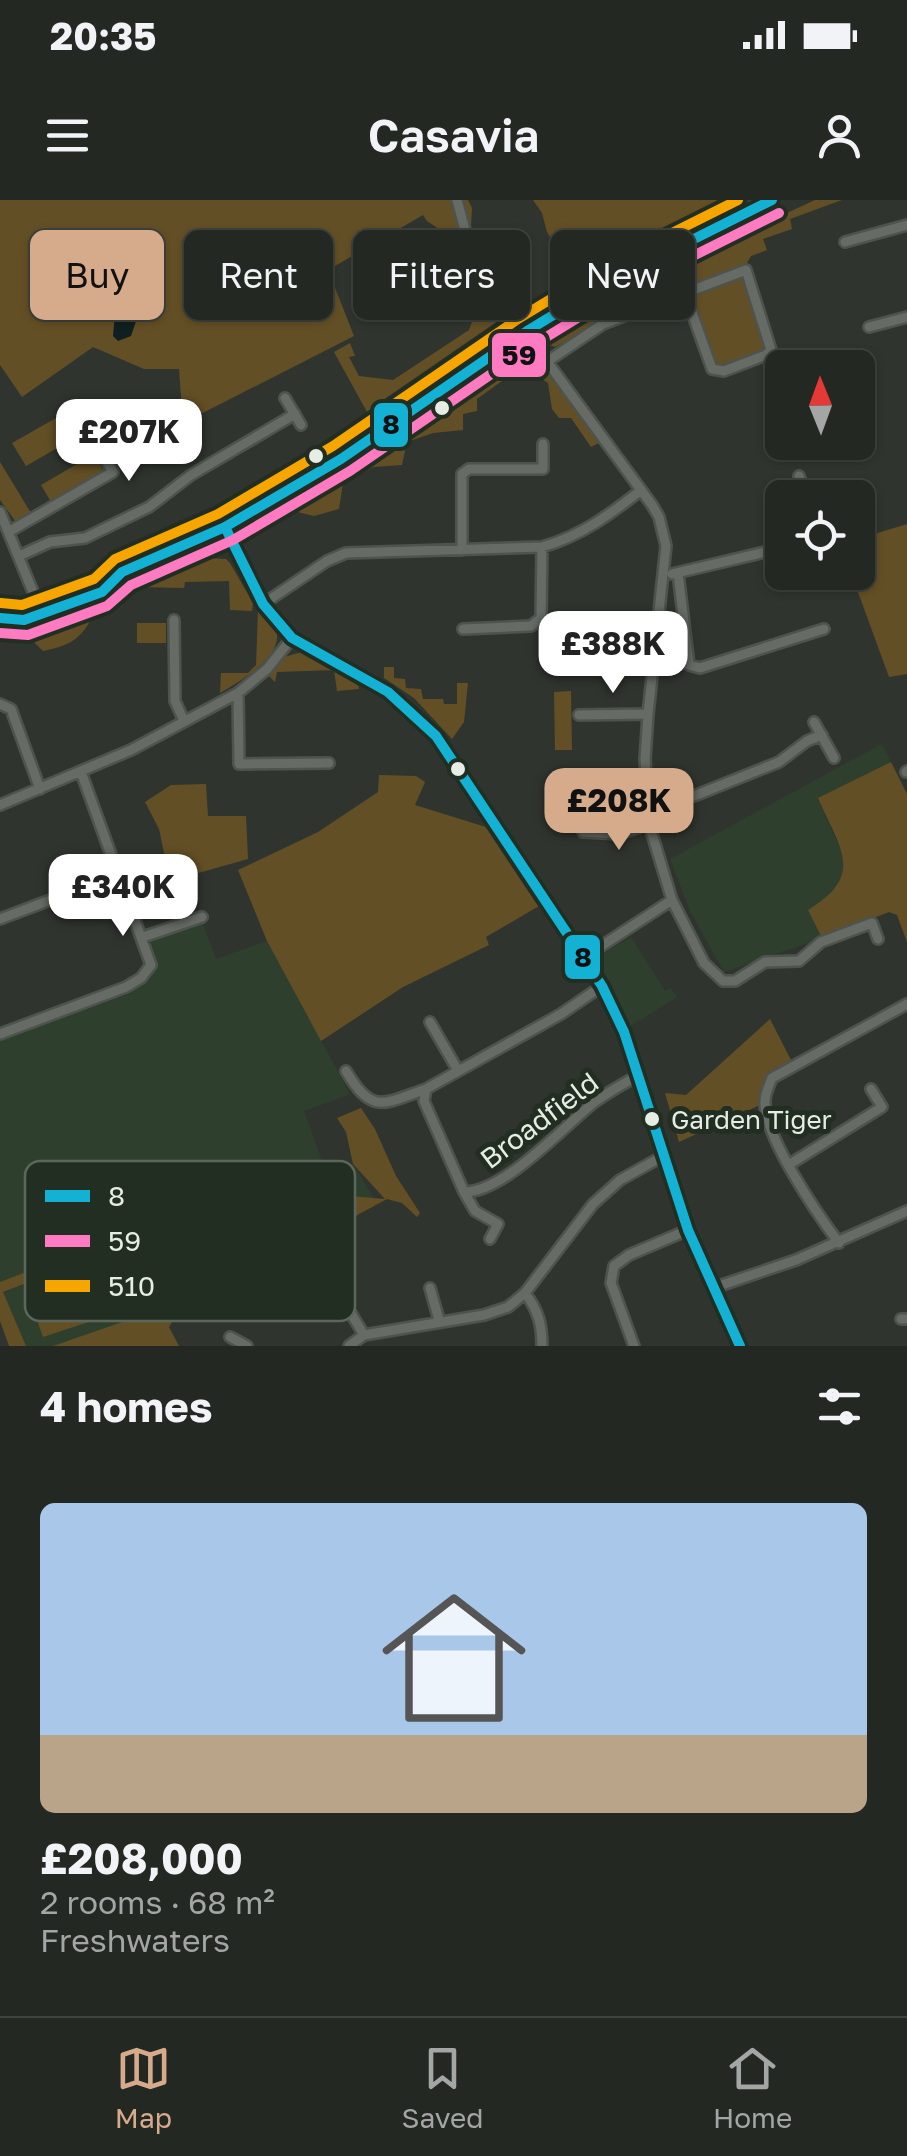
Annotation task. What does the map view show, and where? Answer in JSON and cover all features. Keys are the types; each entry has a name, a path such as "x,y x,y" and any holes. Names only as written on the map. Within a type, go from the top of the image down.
{"street":[{"path":"457,200 465,230"},
{"path":"0,618 225,528 341,459 528,331 608,282 772,200"},
{"path":"845,242 907,225"},
{"path":"746,270 771,350 724,370 712,369 685,294 746,270"},
{"path":"869,327 907,316"},
{"path":"519,320 659,517 664,531 665,576 648,714 647,802 672,900 704,963 723,981 735,982 765,962 798,961 821,942 872,923 878,940"},
{"path":"548,361 613,320"},
{"path":"285,398 302,425"},
{"path":"19,556 50,542 85,538 150,508 190,475 295,414"},
{"path":"10,531 113,472 85,426 68,435"},
{"path":"462,550 462,474 469,469 543,469 543,444"},
{"path":"799,476 800,480"},
{"path":"263,604 327,561 346,553 542,548 592,527 640,491"},
{"path":"0,512 38,604"},
{"path":"225,528 263,604 292,638 388,692 436,736 602,986 624,1032 688,1230 740,1346"},
{"path":"463,629 532,626 541,618 542,548"},
{"path":"665,576 765,552"},
{"path":"678,573 689,665 700,668 824,629"},
{"path":"174,620 175,701 184,721"},
{"path":"0,804 132,750 238,692 267,669 292,638"},
{"path":"238,692 239,764 329,763"},
{"path":"0,704 11,709 40,789"},
{"path":"578,715 648,714"},
{"path":"814,722 834,758"},
{"path":"647,802 694,796 779,762 822,735"},
{"path":"0,1034 126,987 141,978 151,965 81,772"},
{"path":"583,832 620,834 650,824"},
{"path":"0,919 118,874"},
{"path":"583,958 672,900"},
{"path":"143,937 202,918"},
{"path":"346,1071 361,1095 372,1102 390,1101 426,1088 561,1014 602,986"},
{"path":"839,1244 812,1207 767,1121 765,1099 772,1078 907,1004"},
{"path":"430,1022 457,1070"},
{"name":"Broadfield","path":"464,1192 477,1192 498,1182 596,1101 639,1075"},
{"name":"Broadfield","path":"426,1088 424,1100 464,1192 475,1211 498,1224 490,1239"},
{"path":"790,1164 882,1107 871,1089"},
{"path":"349,1346 364,1335 484,1315 508,1307 525,1293 593,1204 620,1180 665,1155"},
{"path":"714,1288 839,1244 907,1211"},
{"path":"634,1346 610,1282 614,1266 629,1255 688,1230"},
{"path":"430,1288 439,1320"},
{"path":"525,1293 537,1308 542,1346"},
{"path":"355,1320 364,1335"},
{"path":"230,1337 246,1346"}],"shaded area":[{"path":"0,200 468,200 472,208 473,230 440,230 423,215 397,230 353,230 353,256 333,267 333,230 184,230 184,320 333,320 333,283 354,336 183,423 179,369 144,369 93,347 22,397 0,365"},
{"path":"533,200 736,200 679,230 550,230 550,237"},
{"path":"815,200 842,200 790,219 792,229 763,239 767,250 751,256 745,266 695,283 695,255"},
{"path":"732,277 742,279 767,345 761,355 726,367 712,360 695,310 695,290"},
{"path":"114,320 136,320 131,336 118,341 113,336"},
{"path":"473,320 499,320 383,400 375,411 367,412 334,352 350,343 355,356 349,357 359,376 393,380 469,330"},
{"path":"573,320 606,320 555,347 547,344 545,338"},
{"path":"520,349 538,355 601,442 591,447 571,418 559,418 552,409 548,383 523,366 477,399 477,411 463,414 463,430 433,433 407,442 402,465 373,467 343,483 339,509 314,516 289,510 300,496 439,408"},
{"path":"72,409 85,432 26,466 12,443"},
{"path":"94,454 104,472 51,502 41,485"},
{"path":"0,462 31,513 16,522 0,500"},
{"path":"907,524 907,674 889,677 857,590 875,590 875,534"},
{"path":"208,558 226,559 230,563 253,603 252,611 230,610 229,581 185,582 184,588 139,587"},
{"path":"113,598 109,611 92,617 78,637 67,644 43,651 30,638 5,642 3,634"},
{"path":"258,610 275,628 274,648 259,667 220,693 221,673 248,673 256,665"},
{"path":"137,623 166,623 166,643 137,643"},
{"path":"302,652 334,670 277,672 275,682 268,675 284,657"},
{"path":"384,667 394,667 394,678 405,679 406,688 421,689 423,699 443,699 444,704 457,704 457,683 468,683 464,722 452,739 414,698 384,678"},
{"path":"334,670 358,684 359,689 337,691"},
{"path":"571,691 572,750 555,750 554,692"},
{"path":"882,744 891,762 818,799 843,855 843,878 833,895 808,910 822,938 724,972 691,913 670,859"},
{"path":"891,762 907,794 907,942 897,915 889,912 822,938 808,910 837,885 843,860 818,798"},
{"path":"379,775 416,776 425,782 415,805 489,828 539,906 486,937 489,945 403,987 321,1041 267,941 238,870 318,832 378,792"},
{"path":"206,784 208,816 246,816 248,859 170,881 159,829 145,802 171,785"},
{"path":"202,922 216,959 267,941 350,1094 304,1111 322,1161 25,1161 25,1272 0,1282 0,1040 129,994 146,981 156,966 147,939"},
{"path":"631,937 665,991 670,988 677,997 626,1029 589,962"},
{"path":"770,1019 792,1062 769,1079 760,1105 679,1142 665,1093 686,1095"},
{"path":"361,1108 420,1213 417,1217 402,1203 387,1199 355,1216 355,1196 385,1199 355,1166 346,1132 337,1118"},
{"path":"355,1167 376,1202 355,1214"},
{"path":"25,1272 25,1284 3,1292 26,1346 9,1346 0,1321 0,1282"},
{"path":"25,1284 25,1321 157,1321 86,1346 23,1346 2,1293"},
{"path":"37,1321 92,1321 43,1337"},
{"path":"125,1321 173,1321 169,1327 179,1346 53,1346"}],"transit line":[{"name":"510","path":"1,603 22,605 94,579 115,559 218,514 333,446 518,319 600,269 738,200"},
{"name":"8","path":"0,618 24,620 102,592 122,572 225,527 341,459 527,331 608,282 772,200"},
{"name":"59","path":"0,633 28,635 107,606 131,585 233,540 350,471 535,344 615,295 779,213"},
{"name":"8","path":"225,527 263,604 292,638 388,692 436,736 602,986 624,1032 688,1230 740,1346"}],"place":[{"name":"Garden Tiger","path":"652,1119"}]}
